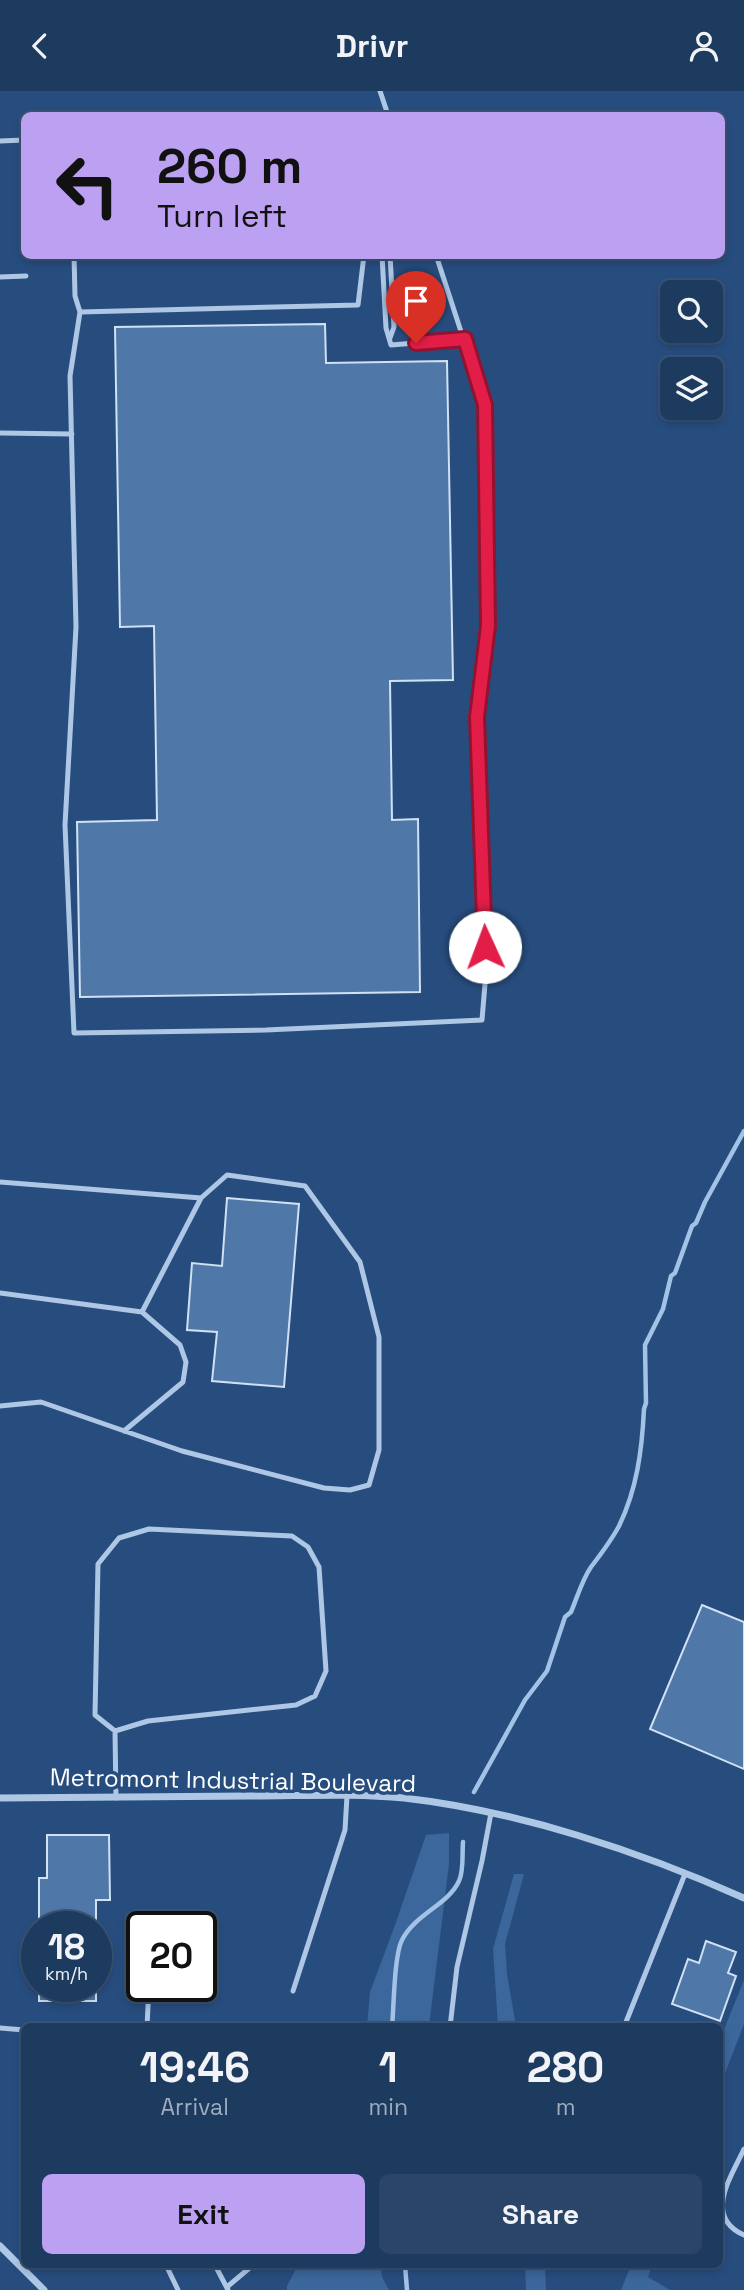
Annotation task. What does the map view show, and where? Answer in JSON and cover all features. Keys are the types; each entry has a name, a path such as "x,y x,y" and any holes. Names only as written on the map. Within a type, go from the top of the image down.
{"street":[{"name":"Metromont Industrial Boulevard","path":"0,1798 403,1798 491,1813 624,1851 743,1896"},
{"path":"0,2246 21,2267"},
{"path":"22,2268 44,2290"}],"lane":[{"path":"380,91 387,112"},
{"path":"0,141 21,140"},
{"path":"74,259 75,296 80,312 70,376 76,627 65,825 74,1033 265,1030 482,1020 486,972 477,717 488,626 485,405 437,259"},
{"path":"80,312 358,305 364,259"},
{"path":"382,259 386,328 391,345 465,339"},
{"path":"390,259 394,327 390,338"},
{"path":"0,277 26,276"},
{"path":"0,433 72,434"},
{"path":"0,1406 41,1402 182,1451 324,1488 349,1490 369,1485 379,1450 379,1337 360,1262 304,1186 227,1175 201,1198 142,1312"},
{"path":"0,1182 201,1198"},
{"path":"0,1293 142,1312 180,1345 186,1362 183,1382 124,1431"},
{"path":"149,1529 292,1536 308,1547 318,1567 326,1671 315,1696 296,1705 148,1720 115,1731 95,1715 98,1564 119,1538 149,1529"},
{"path":"115,1731 116,1798"},
{"path":"293,1991 345,1830 348,1796"},
{"path":"450,2023 457,1967 491,1813"},
{"path":"626,2023 685,1874"},
{"path":"147,2023 148,2002"},
{"path":"0,2028 21,2030"},
{"path":"723,2195 744,2149"},
{"path":"723,2212 726,2220 744,2235"},
{"path":"167,2268 178,2290"},
{"path":"216,2268 227,2289 250,2268"}],"shaded area":[{"path":"449,1833 449,1864 429,2023 367,2023 370,1992 426,1835"},
{"path":"514,1874 524,1874 505,1944 515,2023 498,2023 493,1949"},
{"path":"744,1980 744,2024 723,2079 723,2032"},
{"path":"296,2268 381,2268 382,2277 389,2290 287,2290"},
{"path":"525,2268 545,2268 546,2290 526,2290"},
{"path":"630,2268 651,2268 648,2277 670,2290 621,2290"}],"building":[{"path":"325,324 326,363 447,361 453,680 390,681 392,820 418,819 420,992 80,997 77,822 157,820 154,626 120,627 115,327"},
{"path":"227,1198 299,1204 284,1387 212,1381 217,1332 187,1330 192,1263 222,1266"},
{"path":"702,1605 744,1622 744,1769 650,1729"},
{"path":"47,1835 109,1835 110,1900 96,1900 96,1911 39,1911 39,1878 47,1878"},
{"path":"706,1941 736,1952 728,1973 736,1976 720,2021 672,2004 688,1959 699,1963"}],"waterway":[{"path":"474,1792 525,1700 547,1671 565,1617 571,1612 582,1583 613,1537 625,1512 638,1469 642,1439 646,1403 645,1345 663,1309 671,1276 675,1273 692,1226 744,1131"},
{"path":"392,2023 399,1947 415,1923 447,1897 459,1881 463,1842"},
{"path":"405,2268 407,2290"}],"route":[{"path":"416,343 465,339 485,405 488,626 477,717 485,947"}]}
